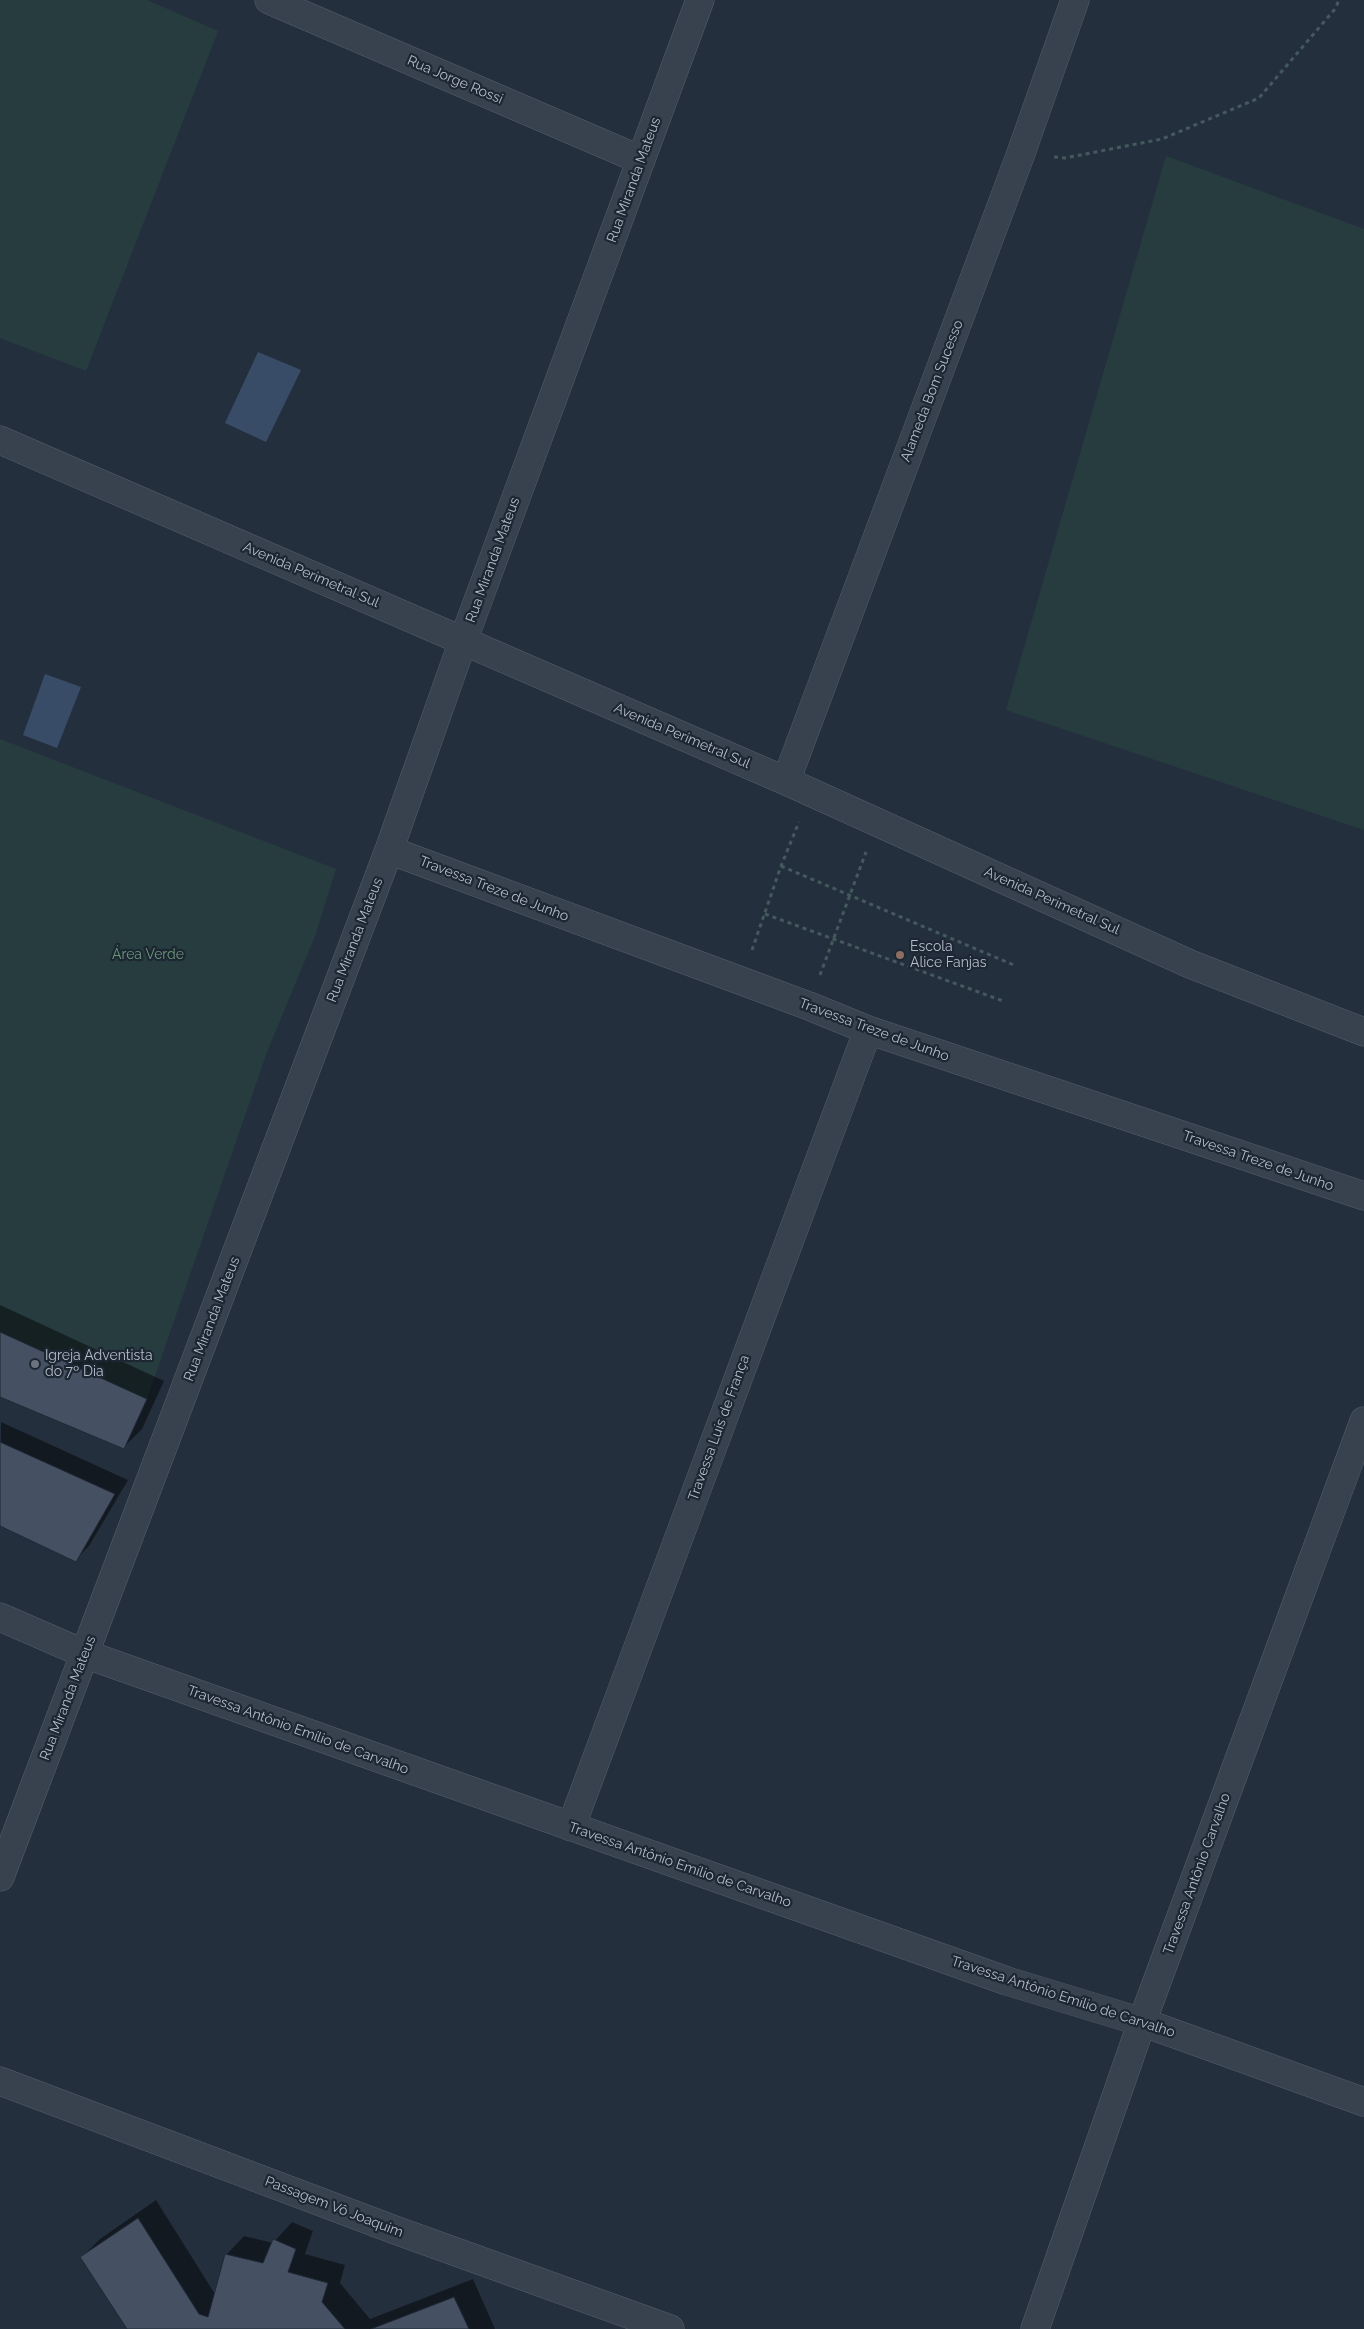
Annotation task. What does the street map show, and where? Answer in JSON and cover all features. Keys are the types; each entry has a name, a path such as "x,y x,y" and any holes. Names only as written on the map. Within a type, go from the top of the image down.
{"street":[{"name":"Rua Jorge Rossi","path":"269,0 641,160"},
{"name":"Rua Miranda Mateus","path":"0,1877 389,850 463,641 700,0"},
{"name":"Alameda Bom Sucesso","path":"786,781 1020,156 1075,0"},
{"name":"Avenida Perimetral Sul","path":"0,440 786,781 1190,964 1364,1032"},
{"name":"Travessa Treze de Junho","path":"389,850 740,982 809,1006 868,1030 1364,1196"},
{"name":"Travessa Luís de França","path":"571,1826 868,1030"},
{"name":"Travessa Antônio Carvalho","path":"1035,2329 1142,2022 1364,1422"},
{"name":"Travessa Antônio Emílio de Carvalho","path":"0,1617 85,1654 1006,1981 1142,2022 1364,2102"},
{"name":"Passagem Vô Joaquim","path":"0,2081 395,2230 670,2329"}],"path":[{"path":"1020,156 1065,158 1162,139 1259,98 1335,10 1339,0"},
{"path":"740,982 781,866 811,793"},
{"path":"809,1006 877,822"},
{"path":"781,866 1016,966"},
{"path":"765,914 1003,1001"}],"green space":[{"path":"0,0 147,0 218,31 86,371 0,338"},
{"path":"1166,156 1364,229 1364,830 1006,710"},
{"name":"Área Verde","path":"0,739 336,869 315,936 267,1052 147,1399 0,1332"}],"water":[{"path":"258,352 301,370 266,442 225,423"},
{"path":"45,674 81,687 57,748 23,735"}],"building":[{"name":"Igreja Adventista do 7º Dia","path":"0,1332 147,1399 124,1449 0,1397"},
{"path":"0,1442 115,1494 76,1562 0,1526"},
{"path":"138,2218 199,2314 208,2317 225,2254 263,2263 273,2239 296,2249 288,2272 328,2283 322,2302 345,2329 127,2329 80,2257"},
{"path":"454,2297 469,2329 371,2329"}],"place":[{"name":"Escola Alice Fanjas","path":"900,955"},
{"name":"Igreja Adventista do 7º Dia","path":"35,1364"}]}
